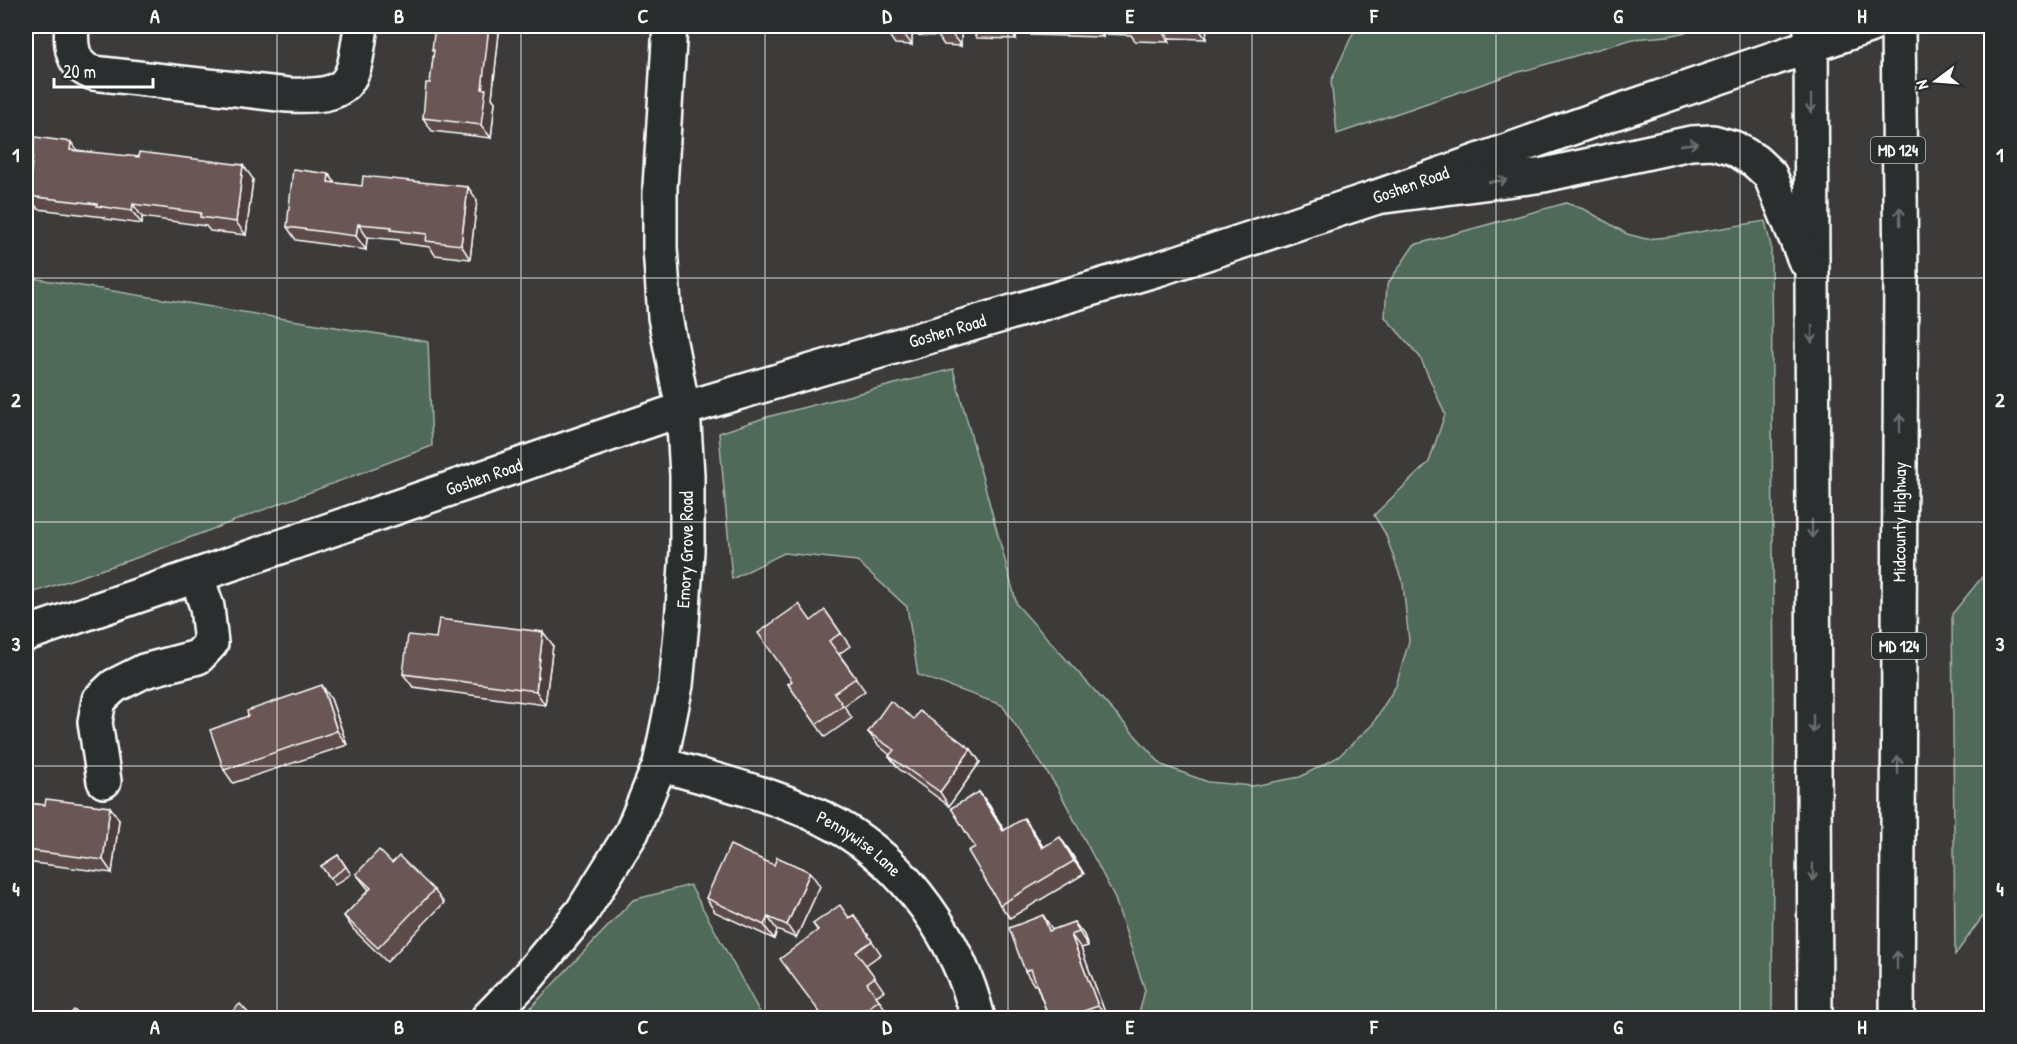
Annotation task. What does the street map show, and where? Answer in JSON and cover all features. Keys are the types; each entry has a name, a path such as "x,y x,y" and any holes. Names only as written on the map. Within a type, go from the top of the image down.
{"street":[{"path":"72,26 71,42 75,58 83,69 93,73 288,95 316,96 342,87 353,75 361,26"},
{"name":"Emory Grove Road","path":"488,1018 527,978 582,912 632,832 660,764 676,685 687,551 687,475 683,409 665,317 660,248 660,187 670,26"},
{"name":"Goshen Road","path":"26,634 683,409 1158,269 1377,198 1605,116 1811,35 1869,26"},
{"name":"Midcounty Highway","path":"1897,1018 1901,286 1898,26"},
{"path":"1811,35 1815,1018"},
{"path":"1377,198 1544,175 1691,143 1713,142 1734,148 1755,161 1770,176 1812,275"},
{"path":"104,781 95,722 99,700 114,686 144,671 198,657 211,643 207,607 196,577"},
{"name":"Pennywise Lane","path":"660,764 784,803 826,820 856,837 894,871 927,908 966,979 978,1018"}],"green space":[{"path":"1367,26 1700,26 1668,36 1633,39 1509,75 1337,134 1331,81 1353,33"},
{"path":"1566,203 1586,210 1627,234 1646,239 1765,221 1771,246 1774,701 1772,1018 1138,1018 1145,990 1114,896 1057,787 1002,705 918,675 907,607 857,561 784,553 732,579 719,433 767,417 953,369 1017,605 1162,765 1208,782 1253,786 1300,777 1338,757 1372,725 1396,686 1409,641 1403,584 1385,533 1374,515 1429,462 1445,414 1420,357 1385,317 1387,285 1414,245"},
{"path":"26,277 428,342 432,446 136,558 26,595"},
{"path":"1991,566 1991,905 1955,955 1952,614"},
{"path":"690,885 763,1018 521,1018 633,900"}],"building":[{"path":"435,26 489,26 482,89 486,89 481,125 423,118 426,83 430,83"},
{"path":"886,26 902,26 902,31 886,31"},
{"path":"935,26 951,26 951,33 935,32"},
{"path":"1126,26 1160,26 1160,29 1126,28"},
{"path":"35,137 71,142 70,150 139,157 139,152 243,165 236,222 200,217 201,213 133,204 132,211 97,206 97,204 28,196"},
{"path":"293,169 329,174 328,182 362,186 363,176 468,187 461,245 426,241 427,234 391,230 392,227 358,224 356,236 287,227"},
{"path":"799,604 811,621 825,610 841,633 829,641 856,678 834,693 843,705 816,724 788,684 792,681 758,633"},
{"path":"439,619 543,632 536,691 403,674 408,635 436,638"},
{"path":"322,685 337,731 224,770 210,730 248,716 247,711"},
{"path":"890,701 914,719 919,711 971,749 940,792 889,756 894,750 868,732"},
{"path":"979,792 1003,831 1024,818 1042,848 1060,837 1074,861 1000,905 968,851 975,847 951,808"},
{"path":"46,799 110,807 103,860 26,850 26,803 45,805"},
{"path":"730,845 774,865 777,857 810,872 787,925 768,917 764,925 706,898"},
{"path":"379,850 392,863 399,856 434,890 378,948 344,916 371,888 356,874"},
{"path":"338,855 346,867 330,878 321,866"},
{"path":"840,905 849,918 854,915 872,941 856,952 875,977 867,983 879,1000 854,1018 824,1018 780,959 818,930 813,924"},
{"path":"1043,915 1049,931 1074,922 1079,932 1071,935 1098,1006 1064,1018 1049,1018 1031,969 1025,971 1009,928"},
{"path":"240,1004 253,1018 225,1018"},
{"path":"74,1010 83,1017 67,1018"}]}
